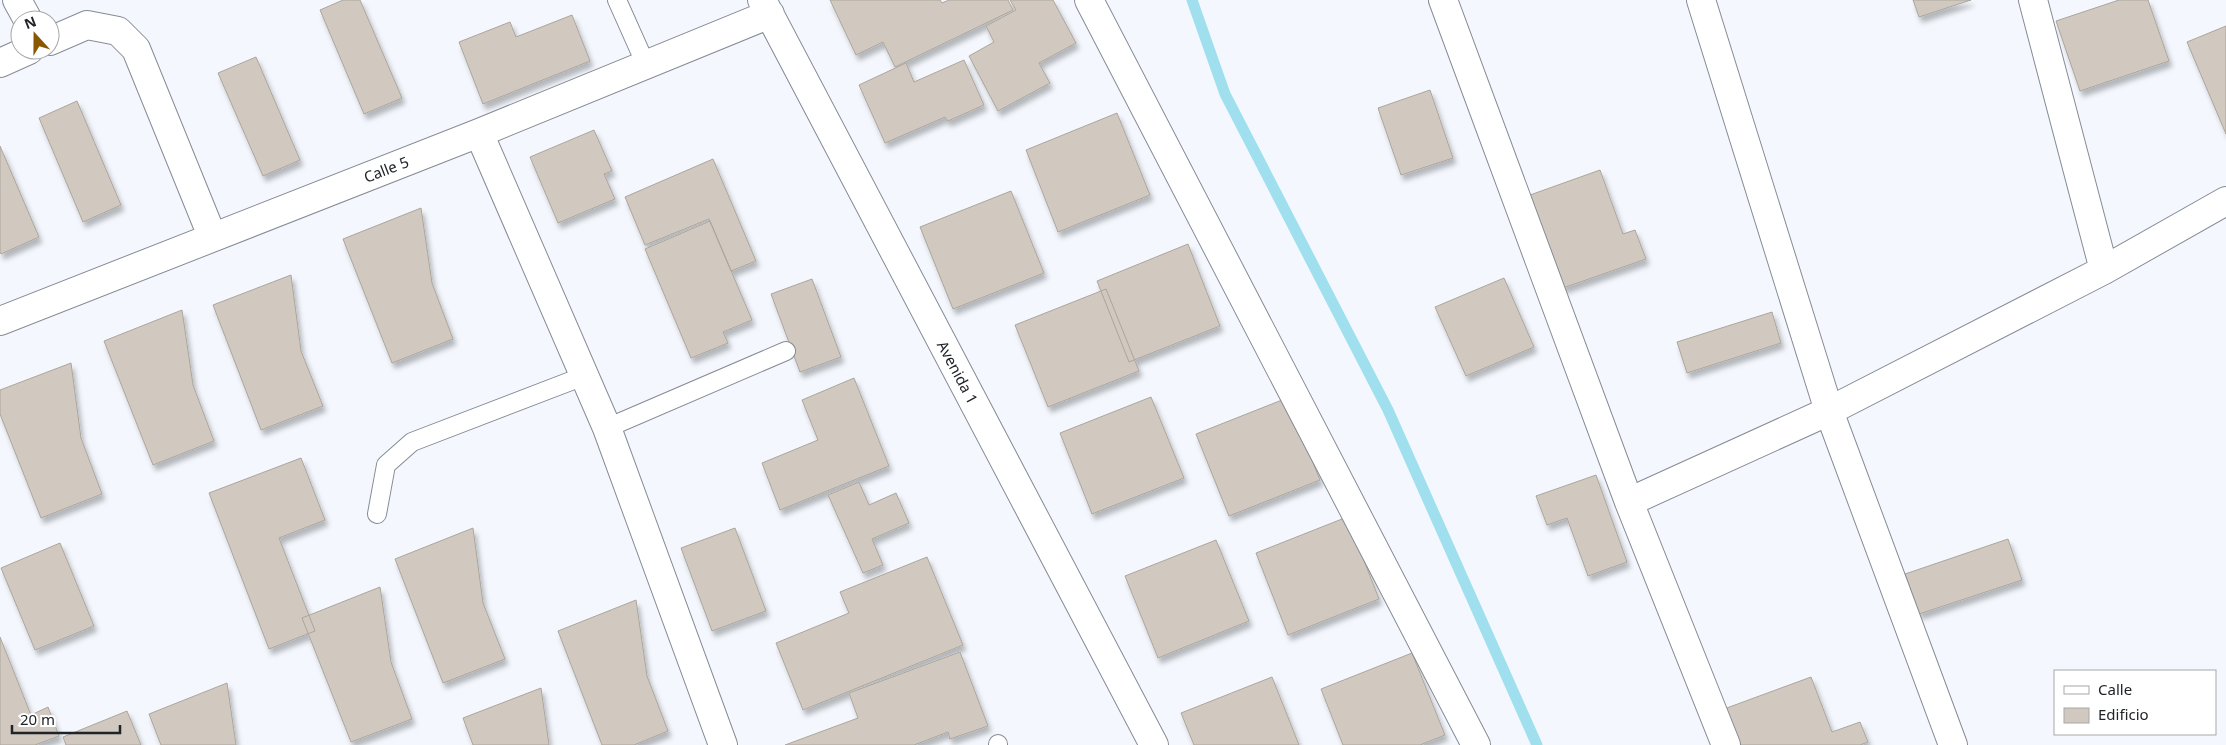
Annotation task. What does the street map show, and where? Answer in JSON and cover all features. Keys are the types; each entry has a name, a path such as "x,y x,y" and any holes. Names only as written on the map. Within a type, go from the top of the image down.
{"street":[{"path":"1089,0 1476,745"},
{"path":"1443,0 1629,502 1726,745"},
{"path":"1701,0 1829,411 1952,745"},
{"path":"2033,0 2104,270"},
{"name":"Calle 5","path":"0,321 212,236 479,133 646,65 766,7"},
{"name":"Avenida 1","path":"766,7 1154,745"},
{"path":"60,37 87,25 118,31 136,48 212,236"},
{"path":"479,133 607,428 723,745"},
{"path":"1629,502 1829,411 2104,270 2226,201"}],"lane":[{"path":"617,0 646,65"},
{"path":"607,428 786,351"},
{"path":"377,514 386,465 412,442 584,376"}],"building":[{"path":"343,0 360,0 402,98 364,114 320,10"},
{"path":"830,0 940,0 942,3 949,0 1008,0 1013,10 895,67 883,42 856,55"},
{"path":"1010,0 1053,0 1076,43 1039,63 1050,83 998,111 969,56 994,42 986,26 1016,10"},
{"path":"1913,0 1971,0 1919,17"},
{"path":"2119,0 2148,0 2169,61 2080,91 2056,21"},
{"path":"572,15 590,61 483,104 459,42 510,22 516,37"},
{"path":"2226,26 2226,134 2187,42"},
{"path":"256,57 300,160 263,176 218,73"},
{"path":"964,60 984,105 948,121 945,117 885,143 859,85 906,63 914,82"},
{"path":"1430,90 1453,158 1401,175 1378,108"},
{"path":"77,101 121,205 83,222 39,118"},
{"path":"1117,113 1150,195 1058,232 1026,150"},
{"path":"594,130 612,171 604,174 615,199 558,223 530,157"},
{"path":"0,146 39,237 1,254 0,252"},
{"path":"713,159 756,261 731,271 709,219 645,245 625,197"},
{"path":"1600,170 1623,234 1635,230 1646,259 1563,288 1530,195"},
{"path":"1011,191 1044,273 953,309 920,227"},
{"path":"421,208 432,283 453,339 392,363 343,239"},
{"path":"710,221 752,320 723,332 728,343 691,358 645,249"},
{"path":"1188,244 1220,326 1129,362 1097,281"},
{"path":"291,275 301,351 323,406 261,430 213,305"},
{"path":"1504,278 1534,347 1466,376 1435,307"},
{"path":"812,279 841,357 800,372 771,294"},
{"path":"1106,289 1139,371 1048,407 1015,325"},
{"path":"182,310 193,385 214,441 153,465 104,341"},
{"path":"1772,312 1781,343 1687,373 1677,342"},
{"path":"71,363 81,438 102,494 41,518 0,414 0,390"},
{"path":"854,378 889,466 780,510 762,463 818,440 802,400"},
{"path":"1151,397 1184,478 1092,514 1060,433"},
{"path":"1287,398 1320,480 1229,516 1196,434"},
{"path":"301,458 325,520 279,538 315,631 269,649 209,493"},
{"path":"1596,475 1627,562 1588,576 1567,518 1547,525 1536,496"},
{"path":"859,482 869,505 896,493 909,523 872,539 883,565 863,573 828,495"},
{"path":"1347,517 1379,599 1288,635 1256,553"},
{"path":"473,528 483,603 505,659 443,683 395,559"},
{"path":"735,528 766,611 712,631 681,548"},
{"path":"2008,539 2022,580 1919,614 1905,574"},
{"path":"1216,540 1249,621 1158,658 1125,576"},
{"path":"60,543 94,626 35,650 1,568"},
{"path":"927,557 963,645 803,710 776,643 849,613 840,592"},
{"path":"380,587 391,662 412,719 351,742 302,618"},
{"path":"636,600 647,676 668,731 634,745 602,745 558,631"},
{"path":"0,637 31,715 48,707 59,736 35,745 0,745"},
{"path":"960,652 988,726 950,739 948,732 914,745 785,745 858,718 849,693"},
{"path":"1412,653 1445,735 1420,745 1343,745 1321,689"},
{"path":"1272,677 1299,745 1194,745 1181,713"},
{"path":"1811,677 1832,732 1860,722 1868,742 1860,745 1738,745 1724,709"},
{"path":"227,683 236,745 161,745 149,714"},
{"path":"541,688 549,745 473,745 463,718"},
{"path":"127,711 141,745 66,745 63,737"}],"waterway":[{"path":"1192,0 1225,94 1388,410 1537,745"}]}
